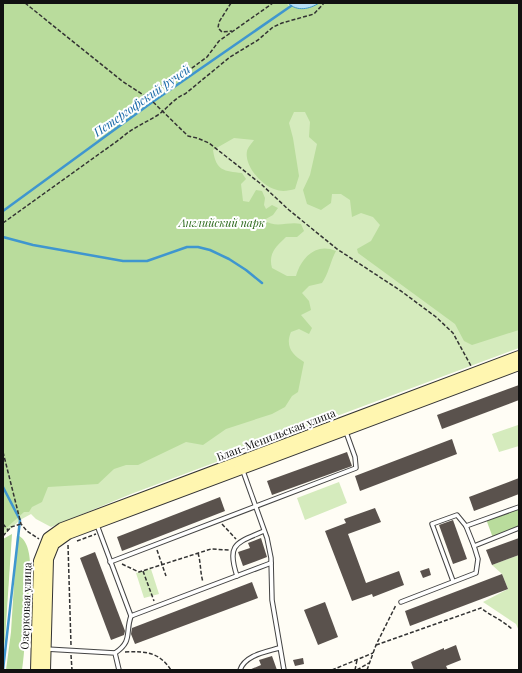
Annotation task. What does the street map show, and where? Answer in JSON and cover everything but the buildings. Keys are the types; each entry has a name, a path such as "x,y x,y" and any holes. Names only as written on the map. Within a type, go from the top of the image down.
{"street":[{"name":"Блан-Менильская улица","path":"345,426 519,356"},
{"name":"Блан-Менильская улица","path":"48,546 68,534 241,465 345,426 519,365"},
{"name":"Озерковая улица","path":"36,670 41,648 48,546"},
{"name":"Озерковая улица","path":"41,648 44,670"}],"lane":[{"path":"110,562 356,468 355,457 345,426"},
{"path":"241,465 264,531 271,563 272,600 279,648 284,670"},
{"path":"466,526 519,507"},
{"path":"400,602 476,573 478,558 466,526 457,515 432,524 454,581"},
{"path":"41,648 115,653 123,648 129,637 127,628 130,616 96,524"},
{"path":"474,546 519,528"},
{"path":"237,576 231,560 233,550 239,543 264,531"},
{"path":"130,616 271,563"},
{"path":"240,670 242,665 249,659 279,648"},
{"path":"115,653 119,670"}],"path":[{"path":"25,3 122,81 151,100 188,136 209,143 337,249 436,316 453,332 474,373"},
{"path":"230,3 219,22 218,28 222,32 233,31"},
{"path":"148,98 167,81 177,79 207,57 219,41 273,3"},
{"path":"3,222 120,139 133,128 162,111 230,57 258,40 273,27 314,14 324,3"},
{"path":"3,452 20,524 33,536 48,546"},
{"path":"218,520 239,543"},
{"path":"3,524 8,531"},
{"path":"3,536 11,527 20,524"},
{"path":"72,670 68,546 96,524"},
{"path":"155,544 166,576"},
{"path":"115,560 139,572 211,549 233,550"},
{"path":"198,553 200,571 205,588"},
{"path":"143,571 156,606"},
{"path":"367,670 376,645 395,606 400,602"},
{"path":"376,645 481,608 512,629"},
{"path":"115,653 150,652 164,659 171,670"},
{"path":"332,670 373,653"},
{"path":"356,670 357,660"},
{"path":"356,670 369,663"}],"green space":[{"name":"Английский парк","path":"3,3 519,3 519,348 246,450 244,447 234,451 235,455 131,494 51,527 36,519 31,514 20,520 3,536"},
{"name":"Английский парк","path":"3,3 287,3 289,8 292,6 303,8 319,3 519,3 519,330 472,345 464,341 455,324 358,253 357,249 371,241 380,225 373,217 361,213 352,217 350,200 341,194 332,194 331,203 321,210 307,204 303,190 310,175 317,144 309,137 310,122 305,112 294,112 289,123 299,176 295,189 279,191 269,187 254,174 248,162 247,151 254,140 234,138 213,150 216,162 222,169 230,172 242,173 246,179 241,184 243,201 249,202 256,190 262,191 265,198 264,205 266,209 272,205 278,208 273,215 264,220 273,224 301,224 304,231 297,237 286,237 272,254 272,268 287,276 296,276 298,269 310,253 322,249 336,251 322,283 309,286 302,293 309,301 311,310 301,315 312,328 309,334 299,329 291,332 289,337 289,346 291,350 304,362 298,392 292,396 285,407 272,414 226,429 203,445 186,442 138,465 126,465 114,469 98,484 48,487 42,502 32,507 29,512 24,512 3,531"},
{"path":"518,425 519,446 499,452 492,434"},
{"path":"339,482 347,503 305,520 297,498"},
{"path":"519,507 519,528 493,538 486,519"},
{"path":"12,534 5,639 3,655 3,539"},
{"path":"17,535 24,540 28,548 30,558 30,582 22,670 6,670 11,632"},
{"path":"519,555 519,631 516,624 483,602 508,589 502,574 492,565"},
{"path":"151,569 159,594 144,598 136,573"}],"water":[{"path":"288,3 319,3 312,7 299,9"}],"waterway":[{"name":"Петергофский ручей","path":"3,211 151,103 291,6"},
{"path":"3,237 33,245 123,261 147,261 187,247 198,247 210,250 229,259 262,283"},
{"name":"Петергофский ручей","path":"3,487 20,520 3,670"}]}
